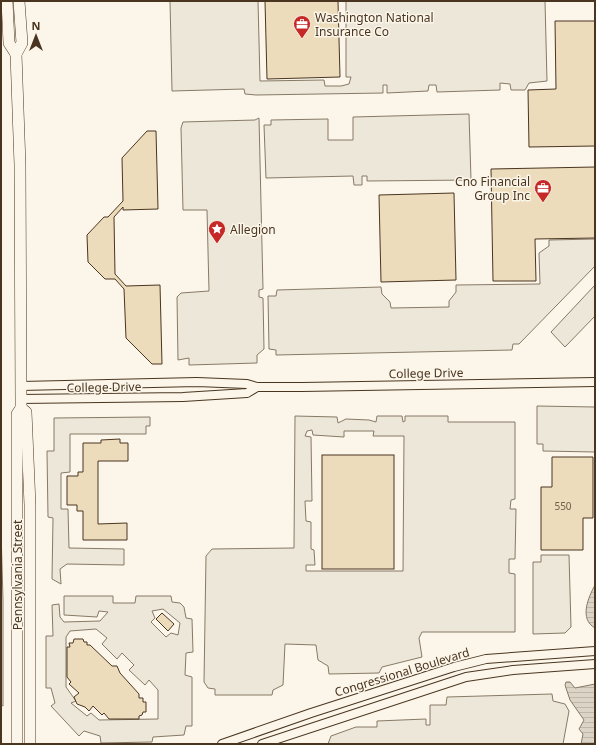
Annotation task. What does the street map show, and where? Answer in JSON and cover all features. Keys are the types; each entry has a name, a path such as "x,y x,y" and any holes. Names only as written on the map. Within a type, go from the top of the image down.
{"main road":[{"name":"Pennsylvania Street","path":"7,1 9,43 16,54"},
{"name":"Pennsylvania Street","path":"17,744 17,414 21,404 21,386 20,173 16,54 22,43 19,1"},
{"name":"Pennsylvania Street","path":"21,404 26,412 30,505 30,744"}],"street":[{"name":"College Drive","path":"21,386 197,382 247,384 257,387 595,382"},
{"name":"College Drive","path":"21,404 183,398 247,393 257,387"},
{"name":"Congressional Boulevard","path":"222,744 311,712 454,667 486,659 595,651"},
{"name":"Congressional Boulevard","path":"262,744 466,677 513,670 595,664"}],"shaded area":[{"path":"170,1 258,1 260,81 324,80 325,86 341,86 349,84 351,77 346,77 346,1 545,1 547,81 529,83 525,90 511,90 510,84 500,83 500,90 437,92 436,85 429,85 428,91 387,93 387,85 383,85 383,93 256,95 245,94 244,89 172,91"},
{"path":"469,114 471,180 367,181 367,176 362,176 362,185 354,185 353,176 266,178 264,125 271,125 271,120 328,119 328,140 353,140 353,117"},
{"path":"259,118 263,289 259,290 259,297 263,298 264,349 257,355 257,363 189,365 189,358 178,360 177,297 181,293 209,291 207,210 183,210 181,128 183,122 255,120"},
{"path":"595,239 595,266 519,344 513,344 512,350 276,355 276,350 269,349 268,296 276,296 277,290 381,287 382,294 390,302 391,308 449,307 449,301 456,292 456,285 540,284 539,253 549,246 549,240"},
{"path":"595,285 595,316 565,347 551,332"},
{"path":"537,406 595,407 595,452 543,451 543,444 537,444"},
{"path":"295,416 337,417 338,423 346,419 369,420 376,422 377,416 402,416 403,422 405,421 405,416 448,416 448,422 515,422 515,499 511,500 510,509 516,509 515,559 509,559 509,573 515,574 515,632 422,632 419,638 422,657 382,667 379,673 329,674 328,666 318,660 316,645 285,644 283,685 273,690 272,695 215,695 215,689 208,688 204,682 206,556 212,549 294,548","holes":["312,430 313,435 344,437 344,431 374,431 373,436 404,436 403,571 306,571 306,565 315,565 314,550 311,549 311,522 306,521 305,501 312,501 311,437 305,436 307,431"]},
{"path":"150,417 150,426 146,426 146,434 70,434 70,472 61,473 61,509 68,509 69,548 124,549 124,565 67,564 60,569 61,584 52,579 53,518 48,517 47,451 54,451 54,418"},
{"path":"1,530 3,600 3,706 1,705"},
{"path":"541,555 569,555 571,627 565,633 533,634 533,562 541,562"},
{"path":"595,585 595,628 587,619 586,608"},
{"path":"64,596 113,596 113,603 135,603 136,596 171,596 172,602 180,603 184,607 186,618 192,619 193,652 186,653 185,675 192,677 192,726 186,726 184,735 153,737 152,742 101,743 100,736 84,731 79,736 51,706 55,703 51,688 46,688 46,636 53,636 52,605 59,604 60,617 64,622 100,621 108,612 99,611 97,617 64,615","holes":["163,609 180,623 178,635 171,633 166,637 151,622 155,618 152,611","96,629 107,638 102,644 117,659 122,653 134,665 129,670 145,685 149,680 158,690 158,719 99,720 91,713 87,716 71,703 76,701 66,687 66,637 70,631"]},
{"path":"566,682 570,682 575,688 595,684 595,744 581,744 583,734 579,729 584,720 570,700 565,685"},
{"path":"552,694 553,701 565,704 569,711 563,744 328,744 331,736 356,727 377,727 377,721 426,719 426,725 430,725 430,705 446,705 447,697"}],"building":[{"name":"Washington National Insurance Co","path":"265,1 338,1 340,77 267,79"},
{"path":"555,21 595,21 595,146 529,147 528,90 556,89"},
{"path":"147,131 156,131 158,209 123,210 123,207 114,217 115,274 126,286 160,285 162,364 152,364 126,338 124,289 115,279 105,279 88,262 87,235 104,217 108,217 123,201 122,158"},
{"name":"Cno Financial Group Inc","path":"595,167 595,238 535,239 536,281 493,281 491,169"},
{"path":"454,193 456,280 381,282 379,195"},
{"path":"120,439 120,443 128,443 128,461 98,461 98,524 127,523 127,540 83,540 83,511 77,511 77,505 67,505 67,476 78,476 78,472 83,472 83,443 101,443 101,440"},
{"path":"322,455 394,455 394,569 322,569"},
{"path":"552,457 593,457 593,518 583,518 583,550 541,550 541,487 552,487"},
{"path":"162,613 174,624 168,631 156,619"},
{"path":"74,639 83,639 84,642 87,642 87,645 90,645 112,666 117,666 120,673 139,694 139,698 143,698 143,702 146,702 146,712 143,712 142,715 139,716 139,719 109,719 104,713 102,715 93,706 89,711 85,707 77,704 74,697 79,693 69,684 71,682 67,677 67,647 70,647 69,643 73,643"}],"place":[{"name":"Washington National Insurance Co","path":"302,39"},
{"name":"Cno Financial Group Inc","path":"543,203"},
{"name":"Allegion","path":"217,244"}]}
